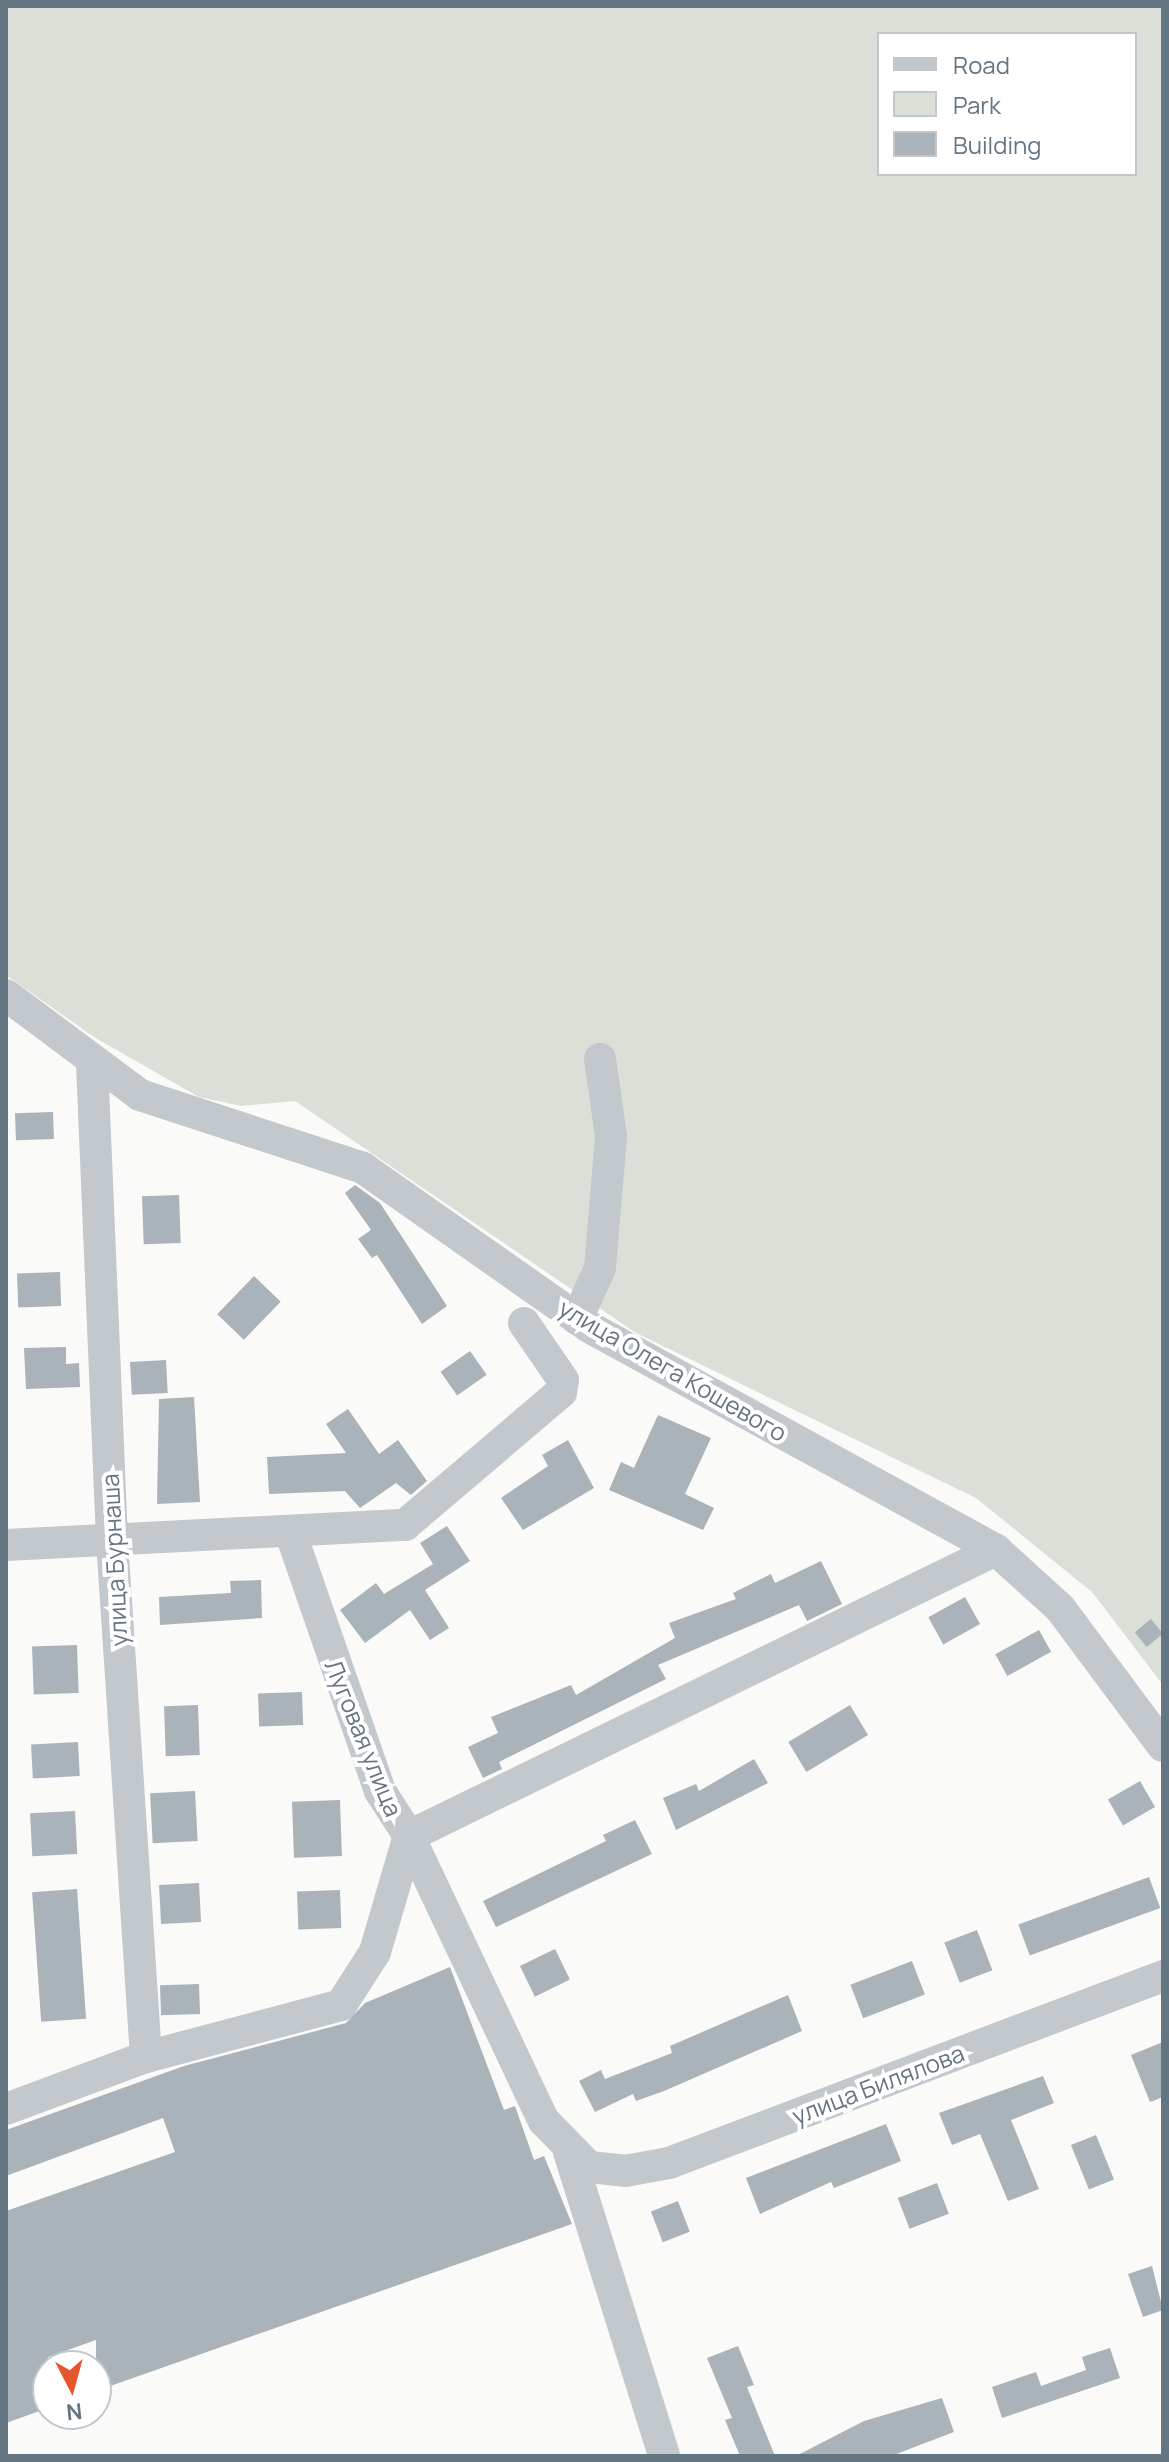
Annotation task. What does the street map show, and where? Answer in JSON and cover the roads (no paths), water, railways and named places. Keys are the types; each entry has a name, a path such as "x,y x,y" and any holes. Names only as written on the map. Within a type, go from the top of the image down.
{"street":[{"name":"улица Олега Кошевого","path":"6,995 92,1063 140,1095 195,1118 329,1152 363,1168 577,1319 996,1550 1060,1608 1163,1746"},
{"path":"577,1319 600,1268 611,1136 600,1059"},
{"name":"улица Бурнаша","path":"92,1063 112,1540 146,2057"},
{"path":"6,1545 388,1528 419,1519 546,1408 563,1380 524,1323"},
{"name":"Луговая улица","path":"291,1534 380,1791 409,1836 996,1550"},
{"path":"6,2109 146,2057 341,2005 375,1952 409,1836"},
{"path":"409,1836 495,2028 544,2121 579,2160 664,2456"},
{"name":"улица Билялова","path":"579,2160 625,2171 669,2163 1163,1976"}]}
